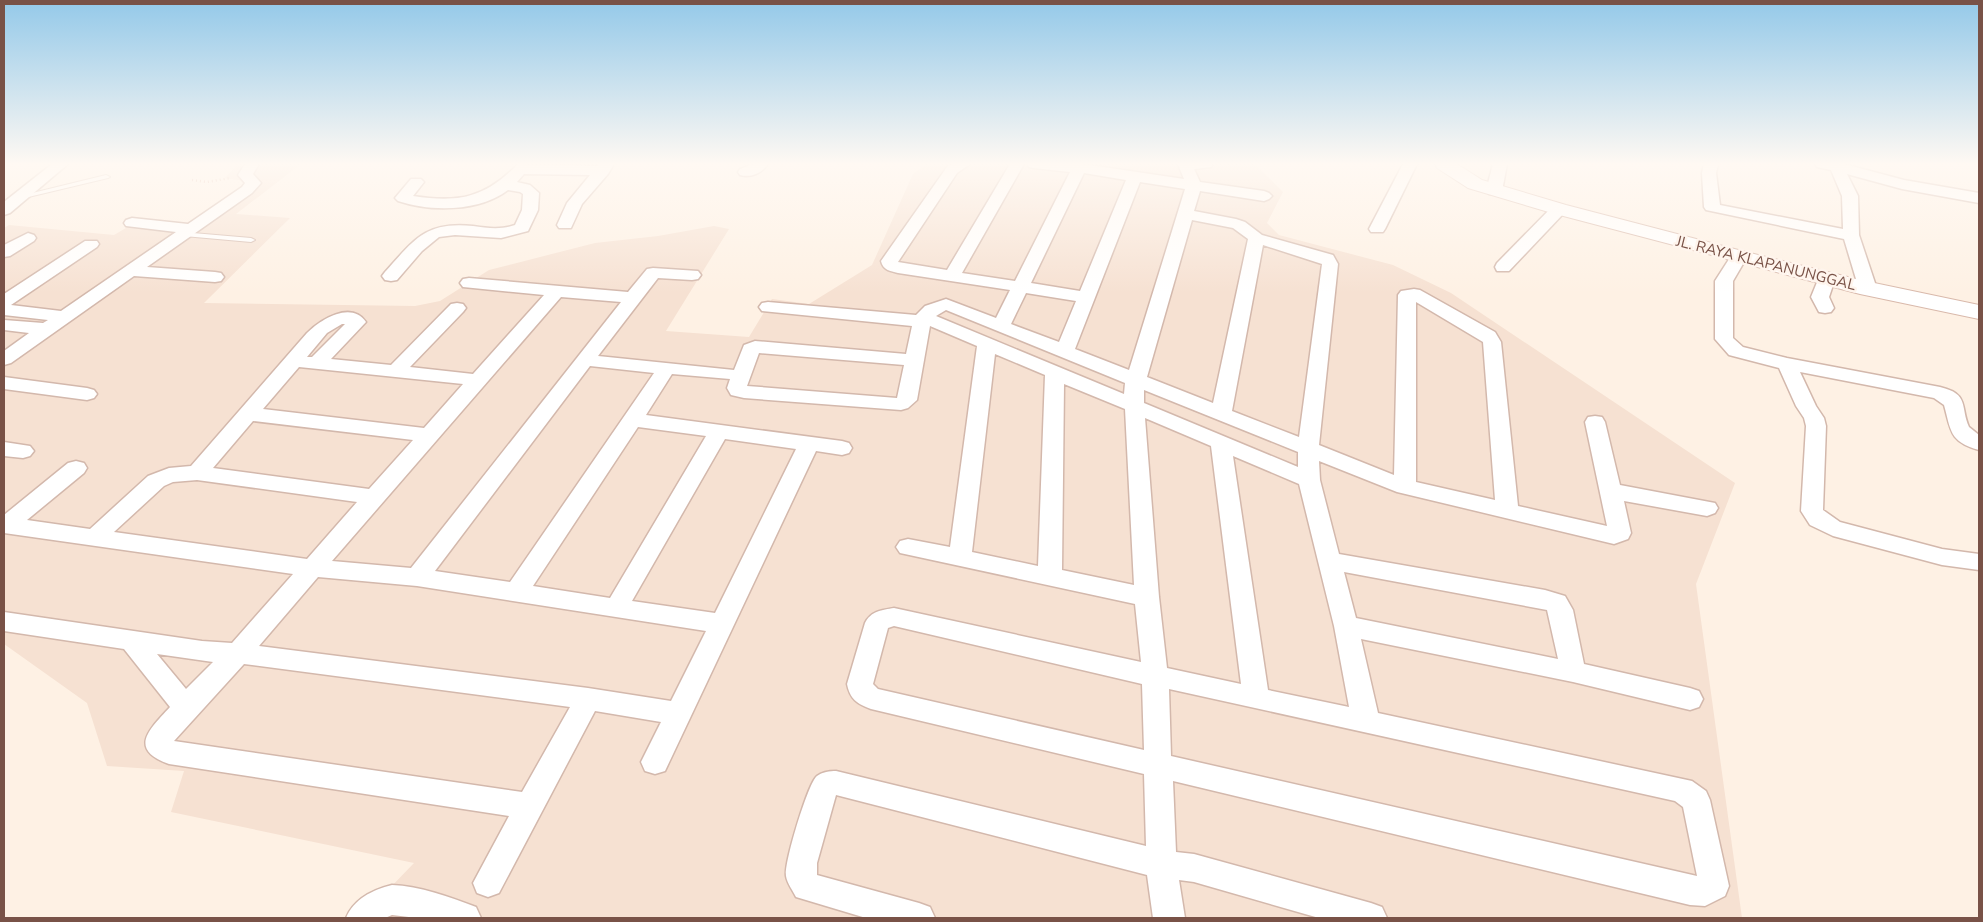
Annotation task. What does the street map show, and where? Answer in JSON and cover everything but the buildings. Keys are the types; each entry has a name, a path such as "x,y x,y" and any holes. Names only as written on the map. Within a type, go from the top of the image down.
{"street":[{"path":"4,359 222,207"},
{"path":"391,276 431,235 448,231 509,233 522,228 530,207"},
{"path":"565,225 573,207"},
{"path":"926,207 889,261 890,265 898,268 1087,297"},
{"path":"952,276 992,207"},
{"path":"1001,326 1059,207"},
{"path":"1064,352 1122,207"},
{"path":"1169,918 1161,864 1155,676 1147,597 1135,392 1188,207"},
{"path":"1377,229 1388,207"},
{"name":"JL. RAYA KLAPANUNGGAL","path":"1552,207 1826,279 1979,312"},
{"path":"1712,207 1851,235"},
{"path":"1850,207 1851,235 1868,289"},
{"path":"1503,267 1559,209"},
{"path":"1186,214 1239,225 1256,238 1327,259 1330,264 1308,449 1309,480 1346,626 1366,722"},
{"path":"132,224 188,231"},
{"path":"4,252 28,238"},
{"path":"1221,415 1256,238"},
{"path":"4,302 91,244"},
{"path":"1739,257 1724,281 1724,339 1736,351 1787,364 1940,393 1950,397 1954,402 1958,428 1961,433 1968,439 1979,443"},
{"path":"131,271 215,277"},
{"path":"417,578 653,273 692,276"},
{"path":"1825,308 1820,297 1826,279"},
{"path":"468,283 633,298"},
{"path":"528,806 169,752 159,746 159,738 187,706 238,654 428,435 557,291"},
{"path":"1405,487 1407,295 1414,294 1488,336 1492,342 1507,512"},
{"path":"916,360 755,347 751,349 737,388 738,391 744,392 898,405 904,403 907,400 916,360 923,319 931,310 946,304 1064,352 1222,443 1309,480"},
{"path":"768,307 923,319 1055,372 1221,415 1405,487 1614,536 1620,533 1595,422"},
{"path":"396,371 457,308"},
{"path":"4,310 65,317"},
{"path":"197,473 322,328 340,318 353,319 357,322 318,362"},
{"path":"4,326 46,329"},
{"path":"960,557 987,344"},
{"path":"585,360 728,374"},
{"path":"294,361 477,380"},
{"path":"1787,364 1806,406 1814,418 1816,426 1810,504 1812,511 1818,519 1833,528 1942,557 1979,562"},
{"path":"516,593 666,368"},
{"path":"1050,577 1055,372"},
{"path":"4,383 87,394"},
{"path":"249,414 428,435"},
{"path":"633,420 718,433 842,448"},
{"path":"616,608 718,433"},
{"path":"1222,443 1256,698"},
{"path":"655,762 677,713 809,444"},
{"path":"5,525 76,468"},
{"path":"95,537 156,481 169,475 197,473 374,497"},
{"path":"1610,491 1707,508"},
{"path":"5,525 312,568 417,578 721,624"},
{"path":"908,547 1147,597"},
{"path":"1330,561 1545,598 1556,603 1561,610 1572,672"},
{"path":"894,617 1155,676 1682,790 1696,800 1714,886 1705,892 1690,890 871,698 862,692 860,684 877,623 883,619 894,617"},
{"path":"4,622 202,651 588,699 677,713"},
{"path":"1346,626 1572,672 1690,699"},
{"path":"131,640 173,693 187,706"},
{"path":"488,883 528,806 588,699"},
{"path":"919,918 807,887 801,877 802,863 822,791 828,784 836,783 1161,864 1194,868 1371,918"},
{"path":"362,918 374,907 386,901 399,899 465,918"}],"lane":[{"path":"188,231 251,240"}],"shaded area":[{"path":"221,207 245,207 236,214 290,218 204,303 415,306 440,301 489,270 595,243 658,236 714,226 729,229 666,331 749,337 772,299 809,304 872,265 898,207 1275,207 1267,223 1279,235 1393,265 1451,293 1735,483 1696,584 1742,918 361,918 414,863 171,812 184,771 107,766 87,703 4,644 4,228 9,225 114,235 131,225 189,228"}]}
